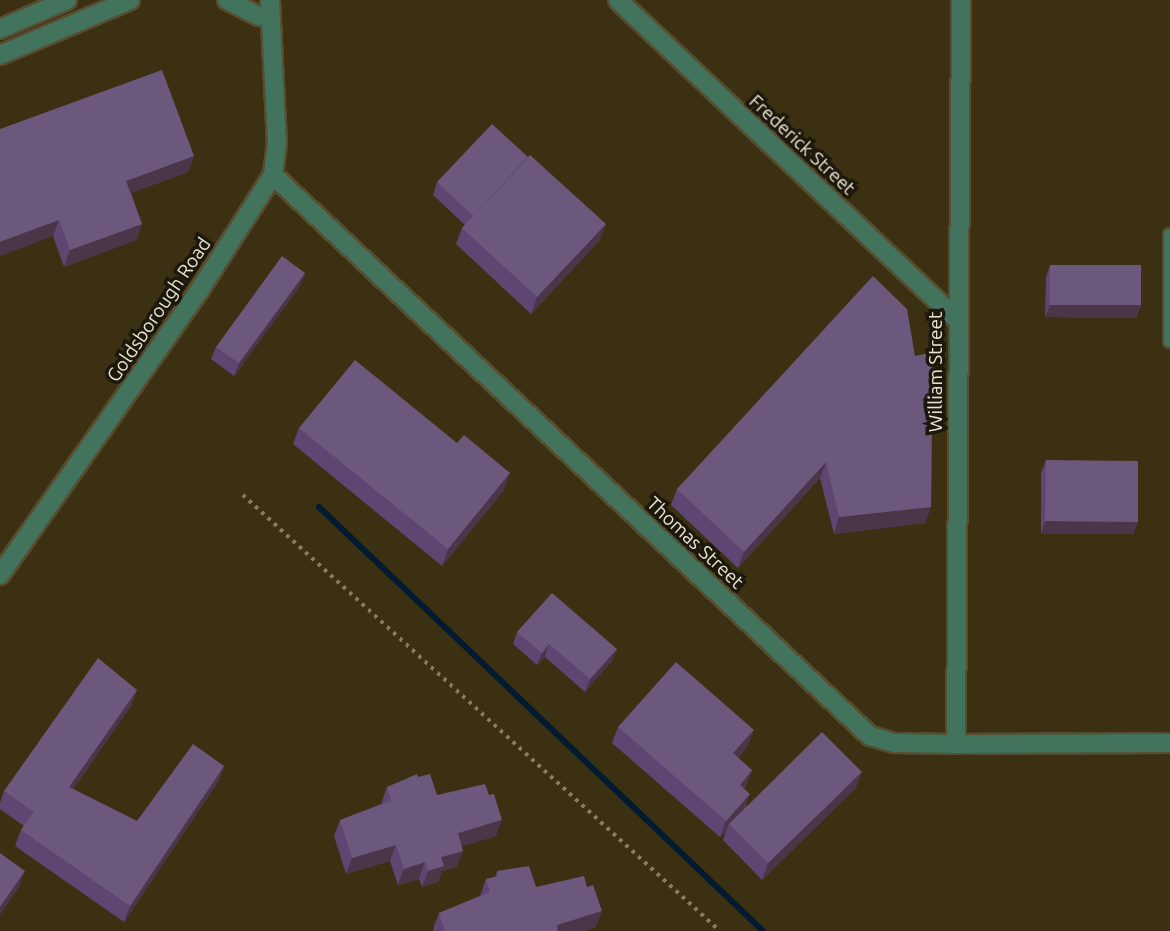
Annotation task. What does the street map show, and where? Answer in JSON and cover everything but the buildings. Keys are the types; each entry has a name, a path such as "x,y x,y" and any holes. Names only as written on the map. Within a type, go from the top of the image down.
{"street":[{"path":"0,29 67,0"},
{"path":"0,55 130,0"},
{"path":"228,0 256,8"},
{"name":"Goldsborough Road","path":"0,575 198,291 273,176 277,144 269,43 271,0"},
{"name":"Frederick Street","path":"618,0 957,320"},
{"name":"William Street","path":"956,744 961,0"},
{"name":"Goldsborough Road","path":"256,8 269,43"},
{"name":"Thomas Street","path":"273,176 870,736 895,743 1170,743"}],"lane":[{"path":"1170,236 1170,341"}],"path":[{"path":"243,495 720,931"}],"waterway":[{"path":"319,507 763,931"}]}
